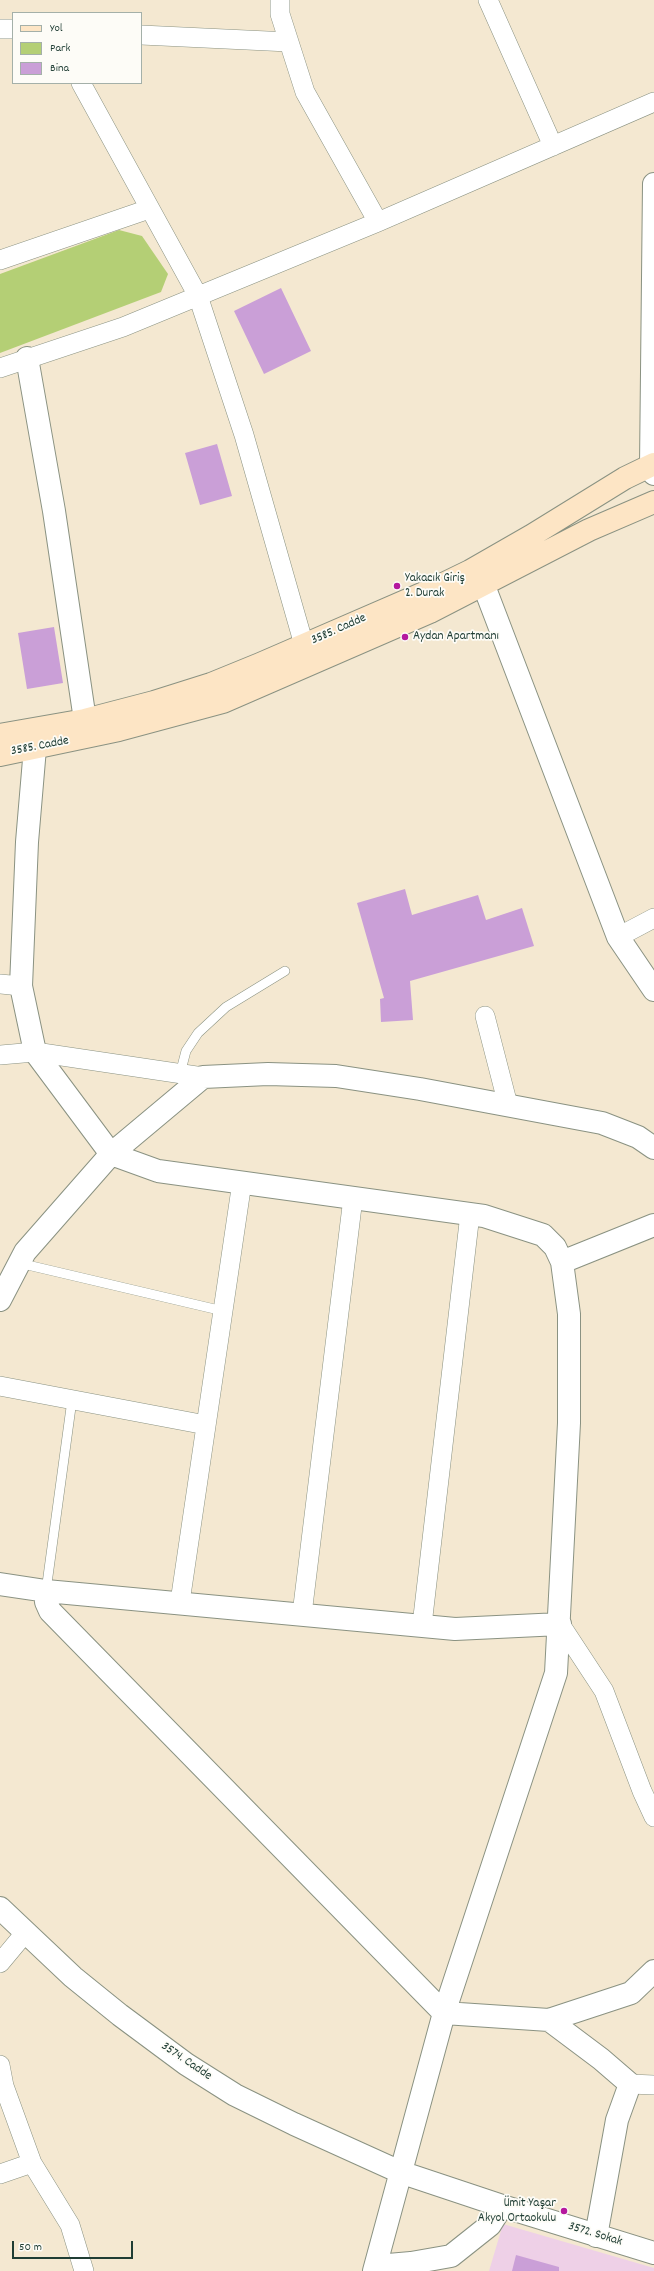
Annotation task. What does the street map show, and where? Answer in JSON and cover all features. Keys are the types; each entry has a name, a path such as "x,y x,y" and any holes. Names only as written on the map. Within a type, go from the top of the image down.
{"main road":[{"name":"3585. Cadde","path":"0,735 85,720 154,702 211,684 434,589 470,571 531,536 625,478 653,468"},
{"name":"3585. Cadde","path":"0,755 157,721 223,702 430,612 484,586 588,530 654,502"}],"street":[{"path":"280,0 280,14 305,92 378,222"},
{"path":"488,0 553,146"},
{"path":"0,29 12,29"},
{"path":"142,35 289,42"},
{"path":"82,84 198,296 244,435 304,645"},
{"path":"0,368 123,326 198,296 378,222 654,102"},
{"path":"653,468 654,184"},
{"path":"0,260 149,209"},
{"path":"27,358 54,512 85,720"},
{"path":"484,586 618,937 654,990"},
{"path":"35,748 27,842 11,985 35,1052 111,1154 158,1171 484,1216 543,1235 555,1246 562,1262 569,1314 569,1423 560,1624 556,1673 444,2013 375,2268 411,2264 451,2256 490,2225 502,2206"},
{"path":"618,937 654,918"},
{"path":"485,1016 508,1105"},
{"path":"0,1055 35,1052 203,1077 268,1074 336,1076 508,1105 602,1124 638,1137 654,1148"},
{"path":"0,1300 25,1252 111,1154 203,1077"},
{"path":"180,1602 242,1182"},
{"path":"302,1614 353,1198"},
{"path":"422,1626 470,1214"},
{"path":"562,1262 654,1225"},
{"path":"0,1386 206,1425"},
{"path":"0,1584 46,1591 180,1602 455,1629 560,1624"},
{"path":"46,1591 46,1602 50,1611 444,2013 549,2020 630,1993 654,1971"},
{"path":"560,1624 604,1691 642,1791 654,1817"},
{"name":"3574. Cadde","path":"0,1908 25,1934 73,1977 120,2015 186,2064 248,2101 294,2124 400,2172"},
{"path":"0,1963 25,1934"},
{"path":"549,2020 601,2059 630,2084 654,2085"},
{"path":"0,2065 4,2086 32,2163 70,2225 84,2271"},
{"path":"596,2236 617,2120 630,2084"},
{"path":"0,2174 32,2163"},
{"name":"3572. Sokak","path":"400,2172 596,2236 654,2253"}],"lane":[{"path":"180,1074 186,1051 198,1033 226,1007 285,970"},
{"path":"19,1263 223,1311"},
{"path":"46,1591 72,1400"}],"shaded area":[{"path":"503,2224 654,2268 654,2271 489,2271"}],"green space":[{"path":"119,230 142,236 168,274 161,292 0,353 0,274"}],"building":[{"path":"281,288 311,351 264,374 234,311"},
{"path":"217,444 232,496 200,505 185,453"},
{"path":"54,627 63,683 27,689 18,633"},
{"path":"405,889 412,915 478,895 486,920 522,908 534,946 410,981 413,1020 381,1022 380,999 384,998 357,903"},
{"path":"516,2255 559,2267 559,2271 512,2271"}],"place":[{"name":"Yakacık Giriş 2. Durak","path":"397,586"},
{"name":"Aydan Apartmanı","path":"405,637"},
{"name":"Ümit Yaşar Akyol Ortaokulu","path":"564,2211"}]}
